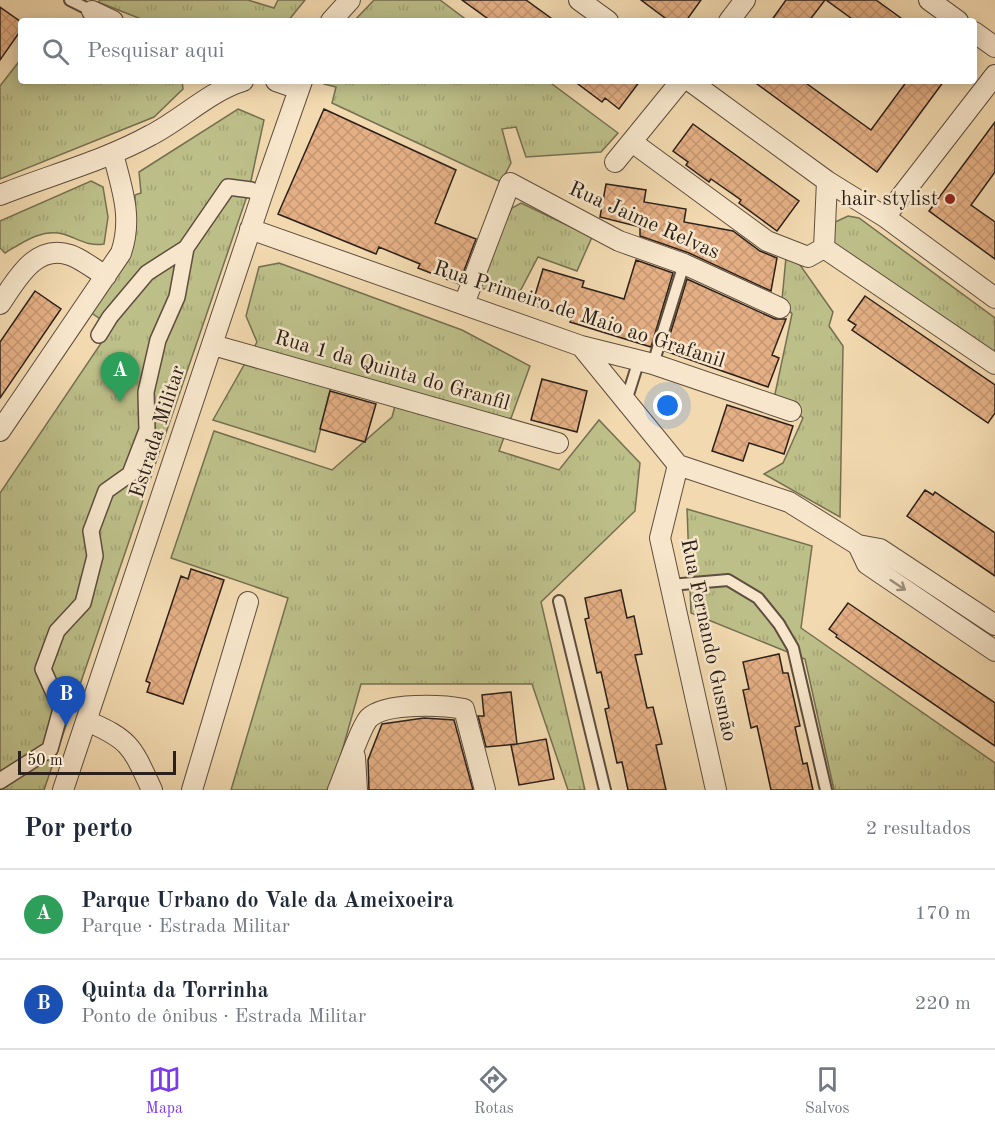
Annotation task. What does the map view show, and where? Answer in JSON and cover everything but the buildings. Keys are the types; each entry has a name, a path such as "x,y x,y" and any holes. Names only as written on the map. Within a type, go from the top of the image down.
{"street":[{"path":"334,18 350,0"},
{"path":"579,0 604,18"},
{"path":"731,18 745,0"},
{"path":"929,0 954,18"},
{"path":"92,11 107,18"},
{"path":"977,34 995,47"},
{"path":"885,217 995,75"},
{"path":"0,195 113,154 152,135 213,87 228,84"},
{"path":"615,162 679,84"},
{"path":"694,84 827,181 885,217 995,298"},
{"name":"Estrada Militar","path":"63,790 250,229 301,85"},
{"path":"632,142 767,241 808,257 824,248"},
{"path":"0,431 121,253 127,235 128,216 113,154"},
{"path":"824,248 827,181"},
{"name":"Rua Jaime Relvas","path":"464,304 510,183 619,241 684,264 780,308"},
{"path":"99,335 110,317 147,273 186,248 228,187 251,190 262,195"},
{"name":"Rua Primeiro de Maio ao Grafanil","path":"250,229 581,346 646,362 791,411"},
{"path":"0,781 50,749 61,709 43,669 57,631 83,603 95,556 91,531 106,491 130,474 147,430 146,392 158,340 177,297 186,248"},
{"path":"824,248 995,364"},
{"path":"0,304 26,267 38,257 45,255 70,255 106,276"},
{"name":"Rua 1 da Quinta do Granfil","path":"213,345 558,443"},
{"path":"581,346 678,465 789,502 858,545 880,549 995,625"},
{"name":"Rua Fernando Gusmão","path":"678,465 660,538 716,790"},
{"path":"858,545 867,564 995,651"},
{"path":"192,790 249,602"},
{"path":"338,790 368,718 383,709 450,706 464,709 485,790"},
{"path":"87,721 117,734 128,744 152,790"},
{"path":"355,751 357,790"}],"lane":[{"path":"70,0 92,11"},
{"path":"626,401 646,362 684,264"},
{"path":"670,585 728,580 758,598 779,624 793,648 826,790"},
{"path":"559,602 605,790"}],"green space":[{"path":"100,0 248,0 274,8 278,0 305,0 290,18 138,18 98,2"},
{"path":"374,0 440,0 464,18 357,18"},
{"path":"18,63 18,84 182,84 183,89 154,117 0,179 0,86"},
{"path":"324,84 552,84 618,133 601,152 526,157 516,127 502,129 511,163 501,182 332,103 336,87"},
{"path":"238,109 264,120 249,190 44,790 0,790 0,493 112,327 90,312 135,209 135,195 141,193 139,172"},
{"path":"91,181 103,187 108,217 104,244 98,245 63,234 47,233 25,241 5,253 0,248 0,221"},
{"path":"521,203 592,237 577,271 538,257 516,299 475,286 512,208"},
{"path":"848,216 859,218 995,318 995,355 839,250 833,242 833,223"},
{"path":"786,257 798,262 833,312 829,326 843,346 840,517 764,474 783,463 803,418 775,394 792,314 782,300"},
{"path":"279,263 462,330 530,366 499,451 559,470 599,420 640,463 635,511 541,602 585,790 568,790 532,684 361,684 331,790 231,790 288,598 171,558 214,431 332,470 392,417 399,391 335,371 315,452 213,420 257,342 246,316 259,267"},
{"path":"687,509 812,546 801,628 995,763 995,790 834,790 805,659 691,613"}],"place":[{"name":"hair stylist","path":"950,199"},
{"name":"Parque Urbano do Vale da Ameixoeira","path":"120,402"},
{"name":"Quinta da Torrinha","path":"66,726"}]}
